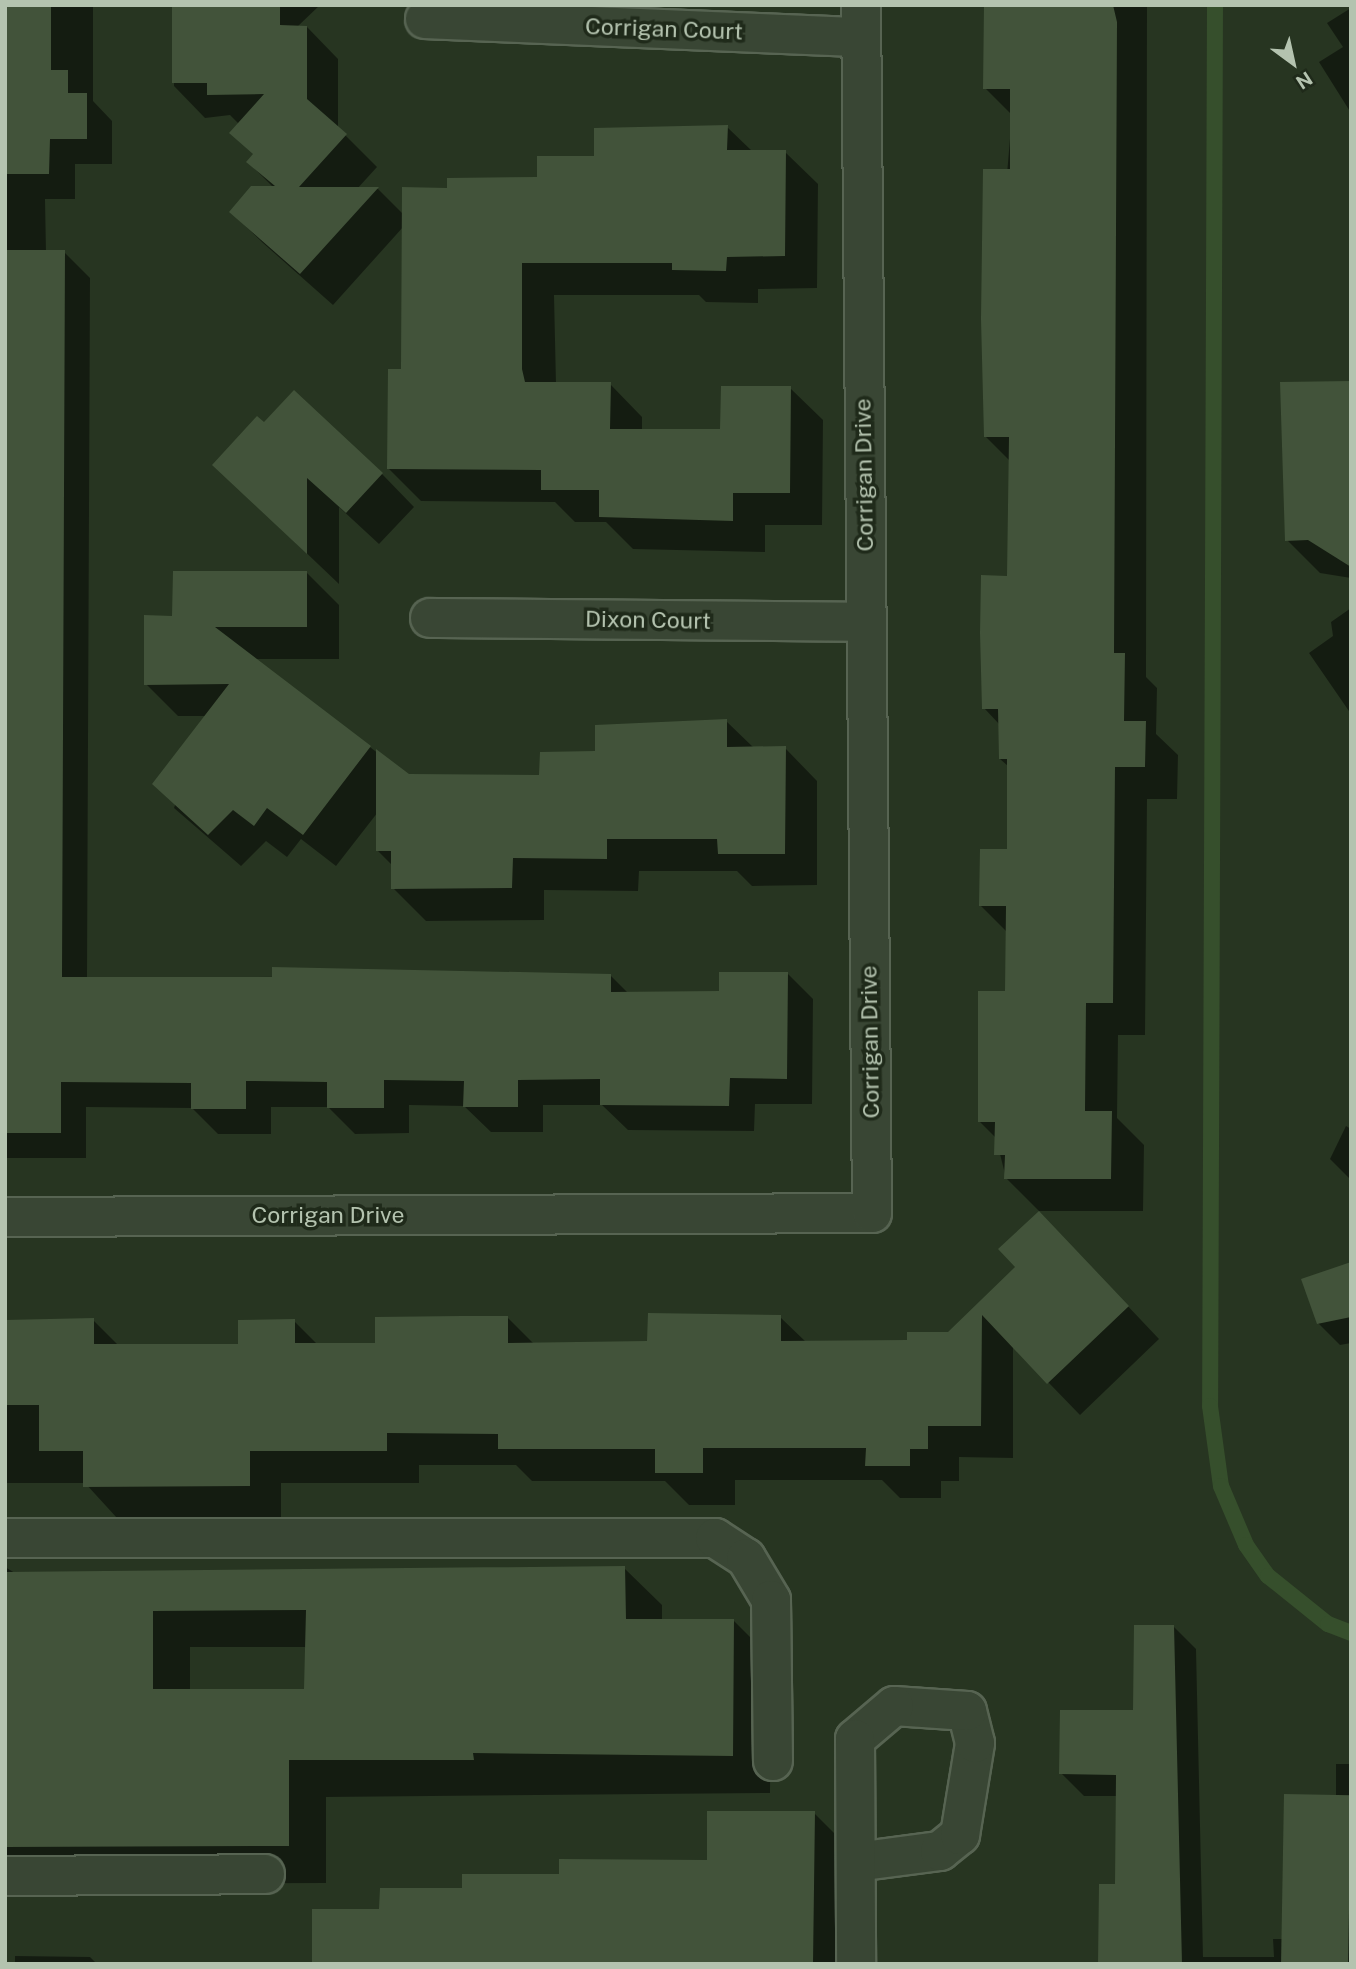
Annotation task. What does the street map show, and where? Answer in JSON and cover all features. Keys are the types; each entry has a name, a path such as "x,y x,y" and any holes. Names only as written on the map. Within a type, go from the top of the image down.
{"street":[{"name":"Corrigan Court","path":"425,19 861,21"},
{"name":"Corrigan Drive","path":"5,1217 872,1213 861,21"},
{"name":"Dixon Court","path":"430,618 866,622"},
{"path":"5,1538 715,1538 746,1558 771,1600 773,1761"},
{"path":"856,1862 940,1851 960,1835 975,1743 967,1711 894,1706 855,1739 856,1964"},
{"path":"5,1876 265,1874"}],"building":[{"path":"5,5 51,5 51,70 68,70 68,93 87,93 87,139 50,139 49,174 5,174"},
{"path":"172,5 280,5 280,25 307,26 307,99 347,134 299,187 379,187 300,274 229,212 251,186 275,186 246,162 253,154 229,133 264,94 207,95 207,83 172,83"},
{"path":"984,5 1113,5 1117,22 1114,653 1125,653 1124,721 1146,721 1145,767 1115,767 1113,1003 1086,1003 1085,1111 1112,1111 1111,1179 1004,1179 1005,1155 994,1155 995,1122 978,1122 978,991 1005,991 1006,906 979,906 980,849 1007,849 1007,759 999,759 998,709 982,709 980,633 981,575 1007,576 1009,437 984,437 981,319 983,169 1010,169 1010,89 983,89"},
{"path":"728,125 727,150 786,150 785,256 727,257 726,271 672,270 672,263 522,263 522,369 525,382 611,382 610,429 720,429 721,386 791,386 790,493 733,493 733,521 599,517 599,490 541,490 541,470 387,469 388,369 401,369 402,187 447,188 447,178 537,177 537,156 594,156 594,128"},
{"path":"5,250 65,250 62,977 272,977 272,967 611,974 611,992 719,991 719,972 788,972 787,1079 730,1078 729,1106 600,1105 600,1079 518,1080 518,1107 463,1107 464,1081 384,1080 384,1108 327,1108 327,1082 246,1081 246,1109 191,1109 191,1083 61,1082 61,1133 5,1133"},
{"path":"1351,381 1351,567 1308,540 1285,541 1280,382"},
{"path":"294,390 383,473 346,513 307,478 307,554 212,465 257,416 264,422"},
{"path":"173,571 307,571 307,627 215,627 371,746 303,835 267,808 254,826 233,810 208,835 152,784 229,684 144,685 144,615 172,616"},
{"path":"727,719 727,747 786,746 785,854 718,854 717,839 607,839 607,859 513,858 512,888 391,889 391,851 376,851 376,749 409,774 539,775 540,752 595,751 595,725"},
{"path":"1039,1211 1129,1306 1047,1384 982,1315 981,1426 928,1426 928,1449 910,1449 910,1466 865,1466 866,1448 703,1448 703,1473 655,1473 655,1449 498,1449 498,1434 387,1433 387,1451 250,1451 250,1486 83,1487 83,1451 39,1451 39,1405 5,1405 5,1320 94,1318 94,1344 238,1344 238,1320 295,1319 295,1343 375,1343 375,1317 508,1316 508,1343 647,1341 648,1313 781,1315 781,1341 907,1340 907,1332 948,1332 1015,1267 998,1249"},
{"path":"1351,1262 1351,1317 1317,1324 1301,1279"},
{"path":"625,1566 626,1619 734,1619 733,1756 473,1753 474,1760 289,1760 289,1846 5,1847 5,1572","holes":["306,1610 304,1689 153,1689 153,1611"]},
{"path":"1134,1625 1174,1625 1182,1964 1098,1964 1099,1884 1115,1884 1116,1775 1059,1774 1060,1710 1133,1710"},
{"path":"1284,1794 1351,1795 1348,1964 1281,1964"},
{"path":"707,1811 815,1811 813,1964 312,1964 312,1909 379,1909 380,1888 462,1888 462,1874 559,1874 559,1859 707,1860"}],"waterway":[{"path":"1215,5 1210,1406 1221,1486 1246,1545 1268,1576 1328,1624 1351,1633"}]}
